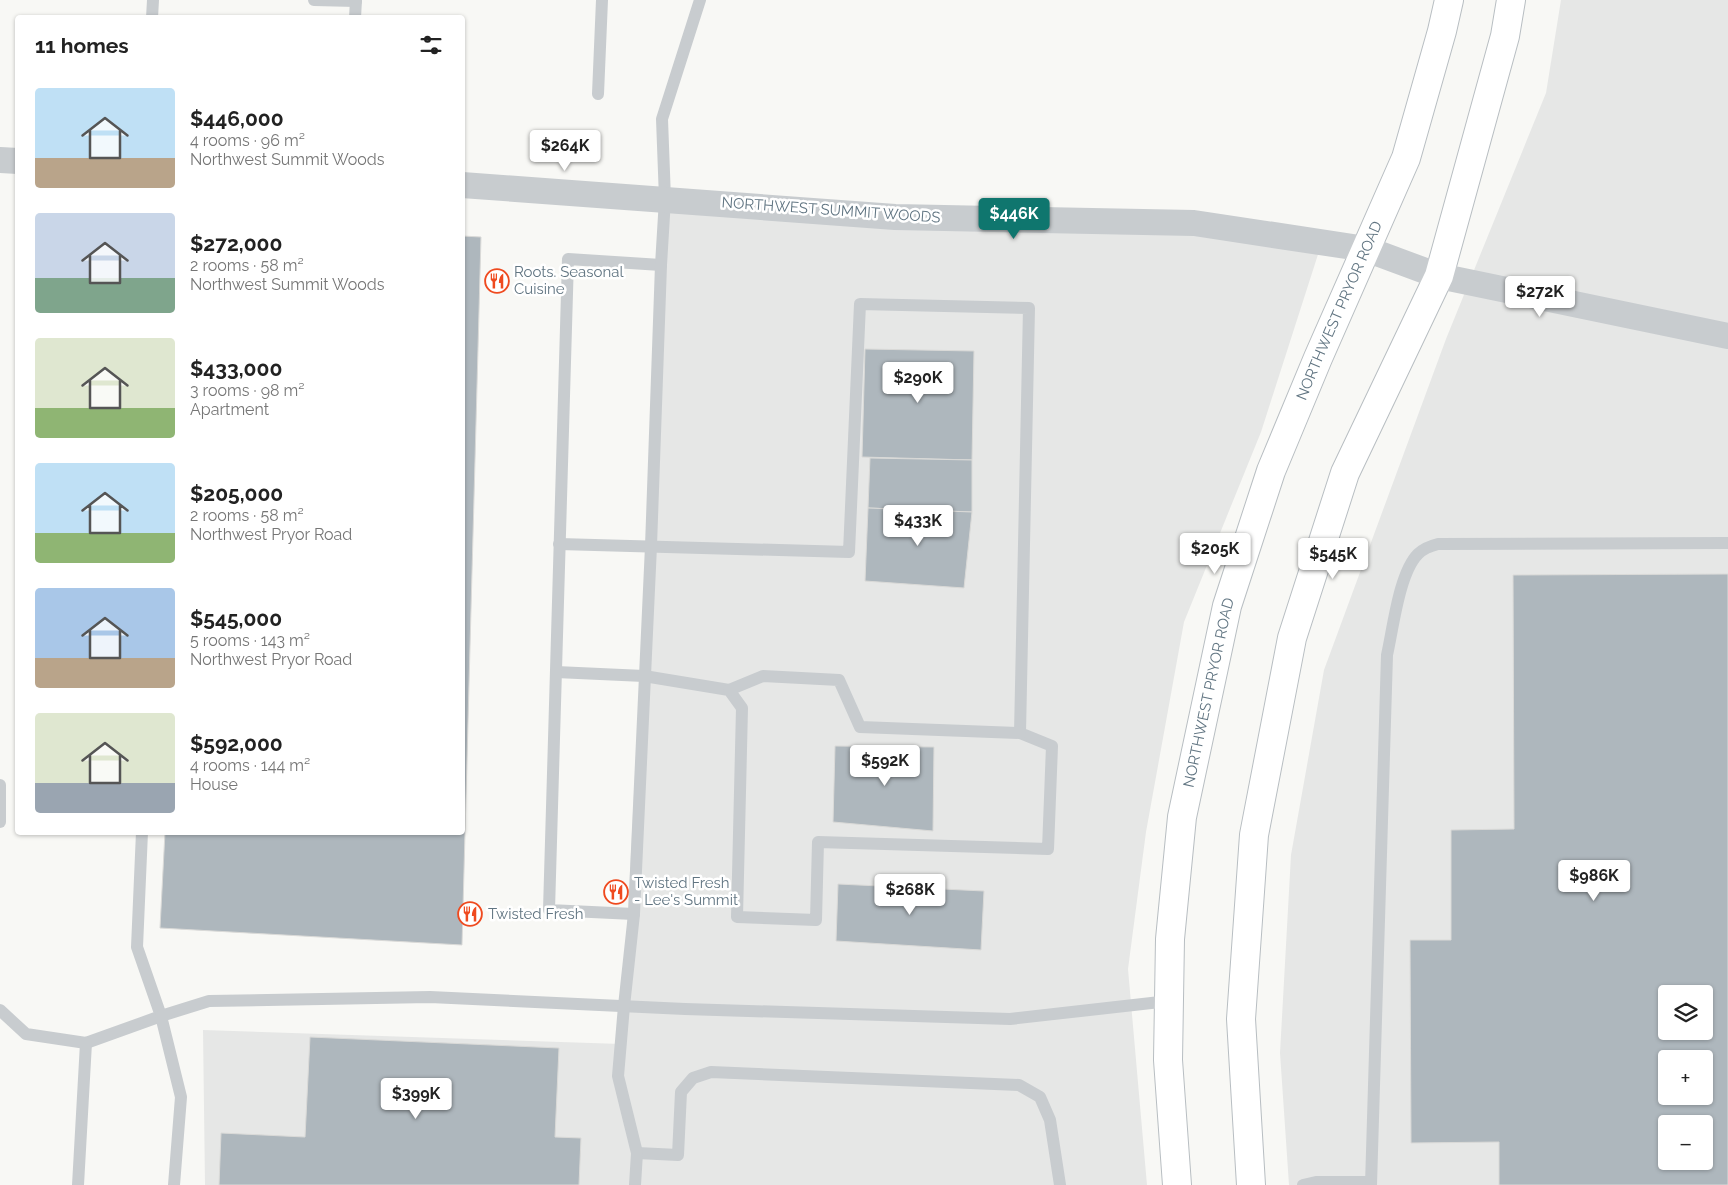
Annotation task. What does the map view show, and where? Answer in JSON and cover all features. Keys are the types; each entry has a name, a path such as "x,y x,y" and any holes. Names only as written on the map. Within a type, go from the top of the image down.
{"main road":[{"name":"NORTHWEST PRYOR ROAD","path":"1177,1185 1168,1060 1170,939 1182,817 1227,606 1271,471 1318,358 1406,158 1442,31 1448,0"},
{"path":"1251,1185 1240,1019 1254,835 1292,638 1345,473 1438,276 1505,36 1512,0"}],"street":[{"path":"0,160 15,161"},
{"name":"NORTHWEST SUMMIT WOODS","path":"465,186 666,199 895,217 1194,224 1366,249 1438,276 1728,336"}],"lane":[{"path":"152,15 153,0"},
{"path":"314,0 356,1 355,15"},
{"path":"598,94 602,0"},
{"path":"635,1185 636,1153 618,1076 634,914 651,546 661,265 666,199 662,119 700,0"},
{"path":"634,914 549,910 568,259 661,265"},
{"path":"559,544 849,552 860,304 1029,308 1020,733"},
{"path":"1303,1185 1316,1182 1371,1183 1387,655 1402,585 1416,555 1426,547 1438,544 1728,543"},
{"path":"556,672 644,676 729,690 763,676 839,680 860,727 1020,733 1052,746 1048,849 818,842 816,920 737,918 742,708 729,690"},
{"path":"0,785 0,822"},
{"path":"142,835 137,947 161,1016 181,1097 174,1185"},
{"path":"0,1010 26,1034 86,1043 161,1016 209,1002 219,1001 430,997 685,1009 1010,1019 1169,1000"},
{"path":"78,1185 86,1043"},
{"path":"636,1153 678,1155 681,1092 693,1078 712,1072 1019,1084 1040,1097 1050,1120 1060,1185"}],"shaded area":[{"path":"1561,0 1728,0 1728,1185 1289,1185 1280,1053 1291,855 1324,670 1446,339 1546,93"},
{"path":"665,199 1322,242 1261,432 1184,622 1146,832 1128,969 1147,1185 205,1185 203,1030 621,1044"}],"building":[{"path":"465,236 481,237 465,833"},
{"path":"865,349 974,351 972,460 862,457"},
{"path":"870,458 972,460 972,512 868,508"},
{"path":"868,508 972,512 964,588 865,581"},
{"path":"1728,574 1728,1185 1499,1185 1499,1142 1411,1143 1410,940 1451,940 1451,830 1514,829 1513,575"},
{"path":"835,746 934,747 933,831 833,822"},
{"path":"165,835 465,835 462,945 160,928"},
{"path":"838,884 984,891 981,950 836,941"},
{"path":"310,1037 559,1048 555,1137 581,1138 579,1185 219,1185 221,1133 305,1137"}],"place":[{"name":"Roots. Seasonal Cuisine","path":"497,281"},
{"name":"Twisted Fresh - Lee's Summit","path":"616,892"},
{"name":"Twisted Fresh","path":"470,914"}]}
